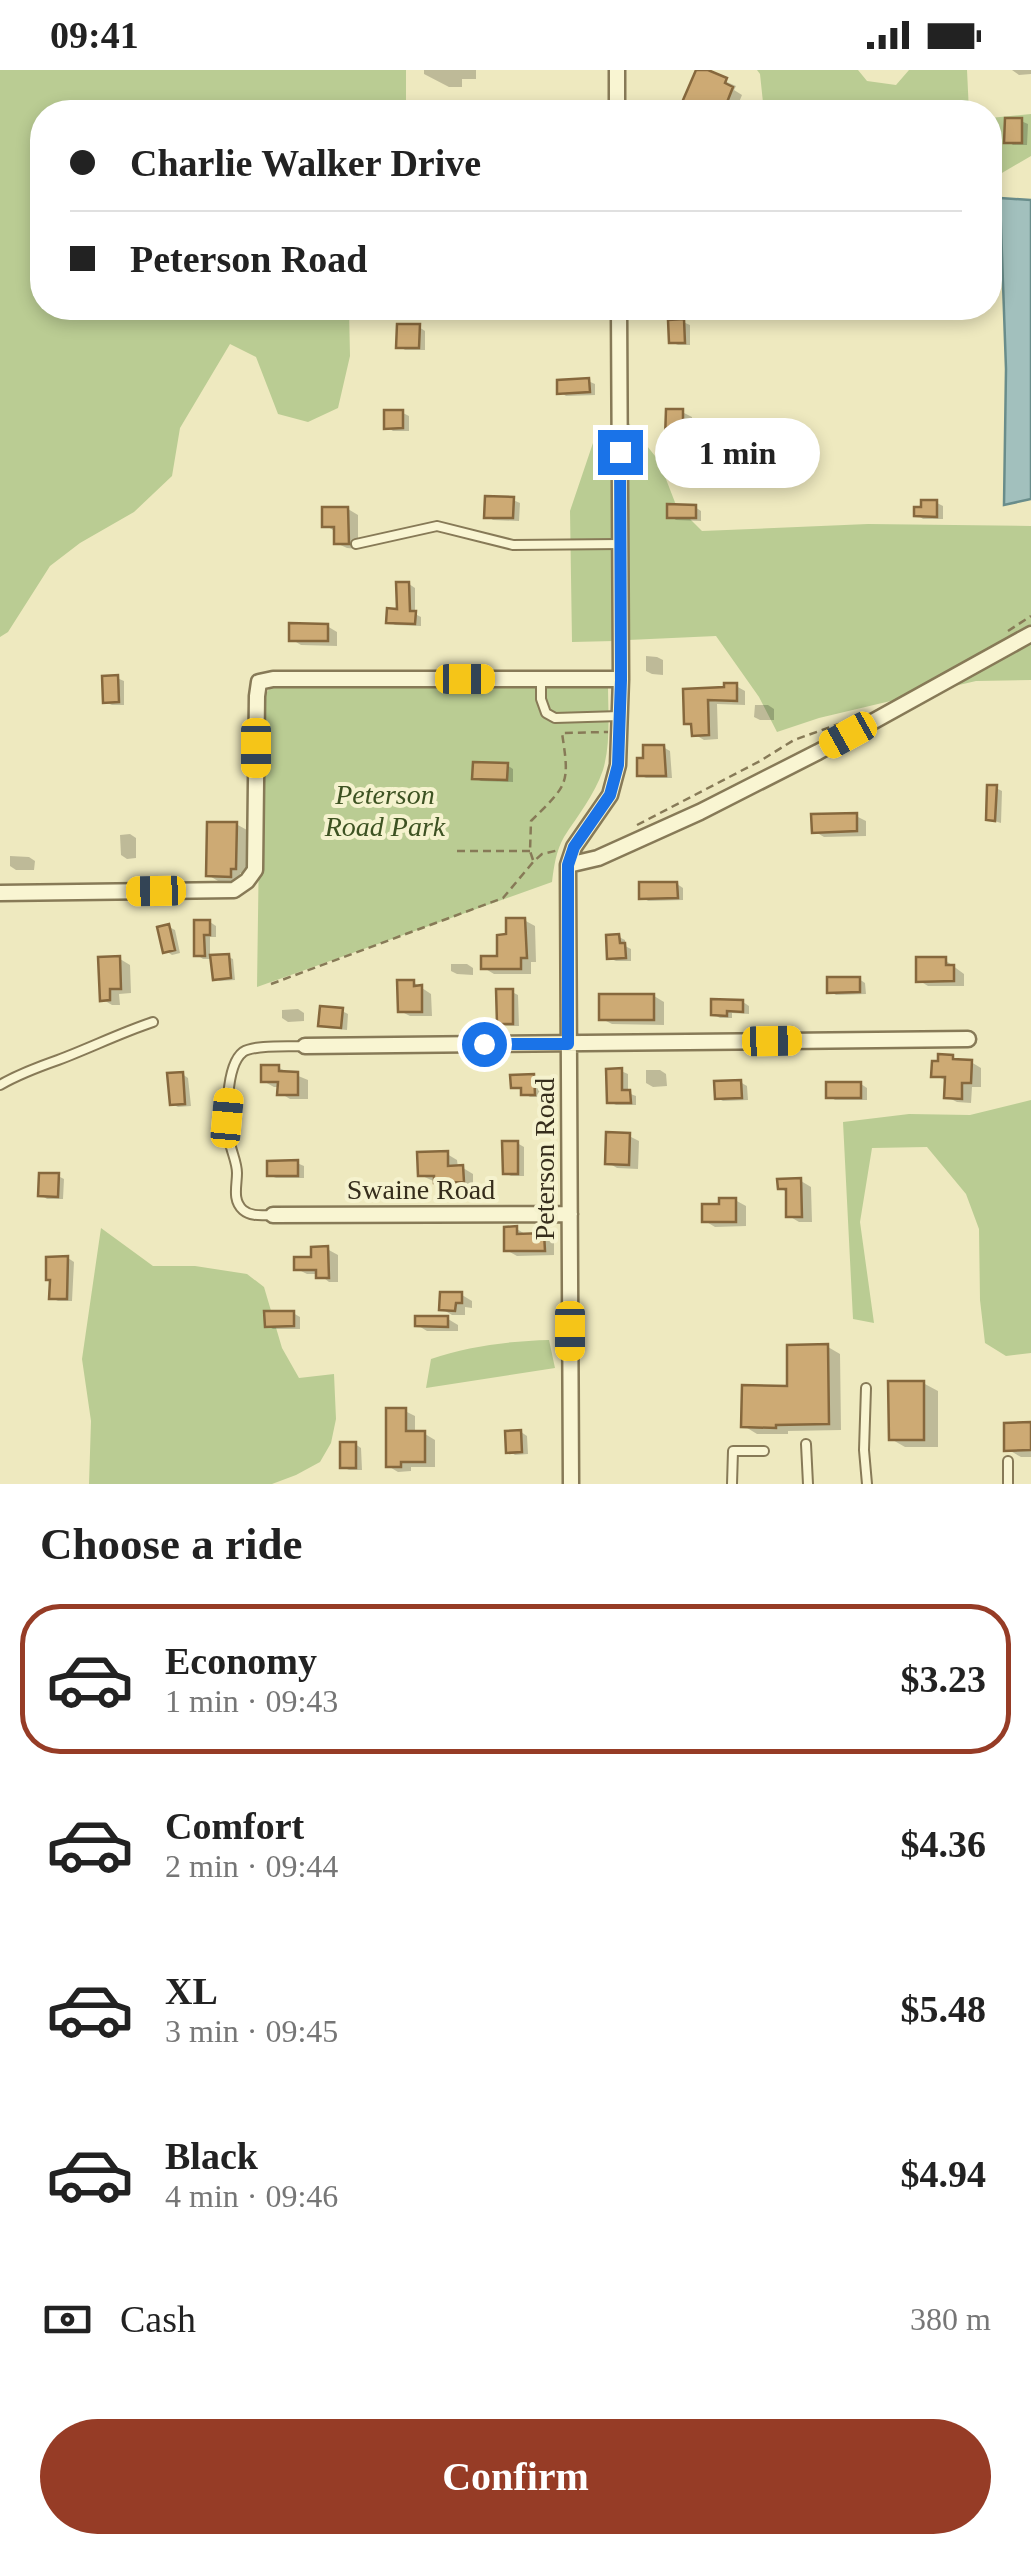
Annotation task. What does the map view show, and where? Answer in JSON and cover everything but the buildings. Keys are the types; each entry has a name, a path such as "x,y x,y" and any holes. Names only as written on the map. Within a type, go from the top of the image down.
{"street":[{"path":"617,70 617,100"},
{"name":"Peterson Road","path":"571,1484 568,865 574,847 616,782 621,680 619,320"},
{"path":"568,865 598,858 700,812 818,752 1031,634"},
{"path":"0,893 234,890 247,882 255,870 259,682 274,678 621,680"},
{"path":"305,1046 968,1039"},
{"name":"Swaine Road","path":"273,1215 570,1214"}],"lane":[{"path":"356,544 429,526 513,544 620,544"},
{"path":"541,679 541,700 546,713 555,718 620,716"},
{"path":"0,1085 33,1068 154,1022"},
{"path":"273,1215 247,1214 239,1207 227,1118 230,1087 241,1054 251,1049 305,1046"},
{"path":"866,1388 867,1484"},
{"path":"806,1444 808,1484"},
{"path":"732,1484 733,1451 764,1451"},
{"path":"1008,1462 1008,1484"}],"path":[{"path":"995,639 1031,616"},
{"path":"638,824 760,762 794,740 840,724"},
{"path":"534,861 530,821 554,798 567,777 562,733 609,732"},
{"path":"271,984 503,898 534,861 552,850 574,847"},
{"path":"457,851 530,851"}],"green space":[{"path":"0,70 406,70 406,100 30,100 30,320 349,320 350,356 338,408 308,422 278,414 256,357 230,344 180,428 172,476 134,512 80,543 50,566 8,632 0,637"},
{"path":"757,70 858,70 867,81 896,85 909,70 967,70 968,100 763,100"},
{"path":"1031,114 1031,156 1002,173 1002,117"},
{"path":"628,422 659,461 676,505 702,531 868,524 1031,526 1031,627 899,699 777,732 759,697 716,636 628,640"},
{"path":"612,431 614,641 572,642 570,511 594,440"},
{"path":"1031,641 1031,680 976,681 946,688"},
{"name":"Peterson Road Park","path":"608,684 606,760 590,797 561,842 552,882 257,987 261,703 269,689 275,685"},
{"path":"1031,1100 1031,1353 1006,1356 985,1343 979,1229 966,1194 927,1147 872,1148 860,1222 874,1323 853,1319 843,1122 909,1114 970,1115"},
{"path":"101,1228 153,1266 195,1266 247,1274 264,1287 282,1348 299,1378 334,1374 336,1419 331,1443 320,1462 272,1484 89,1484 91,1421 82,1359"},
{"path":"549,1340 555,1368 426,1388 431,1359 489,1345"}],"water":[{"path":"1002,198 1031,200 1031,499 1004,505"}],"route":[{"path":"484,1044 568,1044 568,865 574,847 610,795 618,765 620,452"}]}
